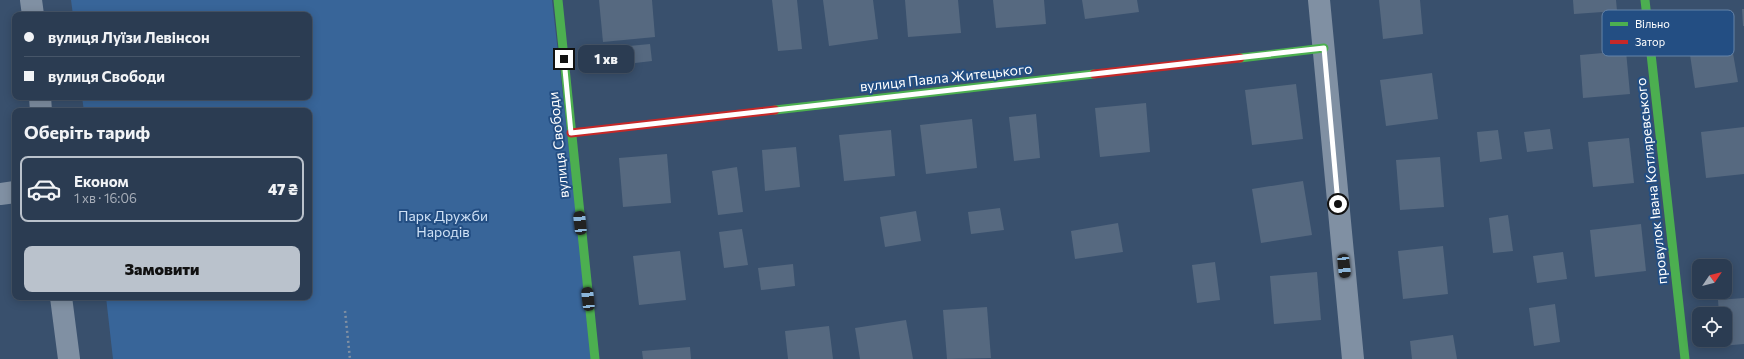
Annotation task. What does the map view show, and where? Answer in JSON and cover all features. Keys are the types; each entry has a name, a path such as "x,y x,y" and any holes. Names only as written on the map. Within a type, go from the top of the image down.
{"street":[{"path":"31,0 33,12"},
{"name":"вулиця Свободи","path":"558,0 595,359"},
{"path":"1319,0 1353,359"},
{"name":"провулок Івана Котляревського","path":"1646,0 1647,10"},
{"name":"вулиця Павла Житецького","path":"571,133 1324,48"},
{"name":"провулок Івана Котляревського","path":"1652,56 1685,359"},
{"path":"0,194 12,192"},
{"path":"61,300 69,359"}],"path":[{"path":"345,310 350,359"}],"green space":[{"name":"Парк Дружби Народів","path":"71,0 552,0 593,359 113,359 106,300 312,300 312,108 84,108 82,100 312,100 312,12 73,12"}],"building":[{"path":"599,0 652,0 655,37 603,42"},
{"path":"772,0 797,0 802,49 778,51"},
{"path":"823,0 873,0 878,39 829,46"},
{"path":"905,0 958,0 961,33 908,37"},
{"path":"993,0 1044,0 1046,24 996,28"},
{"path":"1082,0 1137,0 1139,12 1085,19"},
{"path":"1379,0 1420,0 1423,34 1383,39"},
{"path":"1573,0 1616,0 1617,10 1602,10 1602,12 1574,14"},
{"path":"1742,9 1744,9 1744,26 1743,26"},
{"path":"650,44 652,61 610,66 608,48"},
{"path":"1602,53 1602,56 1626,56 1630,94 1583,98 1580,55"},
{"path":"1690,56 1733,56 1738,82 1695,88"},
{"path":"1432,73 1438,119 1386,126 1380,80"},
{"path":"1296,84 1303,139 1252,145 1245,90"},
{"path":"1146,103 1150,152 1100,157 1095,108"},
{"path":"1036,114 1040,158 1014,161 1009,117"},
{"path":"972,119 977,168 926,174 920,125"},
{"path":"1744,127 1744,174 1706,178 1701,132"},
{"path":"1550,129 1553,149 1527,152 1524,132"},
{"path":"891,130 895,176 844,181 839,135"},
{"path":"1498,130 1502,159 1480,162 1477,132"},
{"path":"1629,138 1634,183 1593,187 1588,142"},
{"path":"796,147 800,187 765,191 762,150"},
{"path":"667,154 671,203 623,207 619,158"},
{"path":"1440,157 1444,207 1400,210 1396,160"},
{"path":"737,167 743,212 718,215 712,171"},
{"path":"1303,181 1312,235 1261,243 1252,189"},
{"path":"1000,208 1004,230 971,234 968,212"},
{"path":"916,211 921,241 885,247 880,217"},
{"path":"1508,215 1513,251 1493,253 1489,218"},
{"path":"1118,223 1123,252 1075,259 1071,231"},
{"path":"1641,224 1646,271 1595,277 1590,230"},
{"path":"742,229 748,265 724,268 719,232"},
{"path":"1443,246 1448,294 1403,299 1398,251"},
{"path":"680,251 686,300 639,305 633,256"},
{"path":"1563,252 1567,279 1537,283 1533,256"},
{"path":"1215,262 1220,300 1197,303 1192,265"},
{"path":"793,264 795,286 761,290 758,268"},
{"path":"1317,272 1321,320 1274,324 1270,276"},
{"path":"1744,298 1744,344 1732,345 1732,307 1718,307 1718,300"},
{"path":"1555,304 1560,342 1534,346 1529,308"},
{"path":"987,307 991,358 947,359 943,310"},
{"path":"906,320 913,359 860,359 855,328"},
{"path":"829,326 833,359 788,359 785,331"},
{"path":"1453,335 1457,359 1412,359 1410,341"},
{"path":"690,347 691,359 643,359 642,351"}],"traffic: fast":[{"path":"558,0 595,359"},
{"path":"1645,0 1646,10"},
{"path":"1240,58 1324,48"},
{"path":"1651,56 1685,359"},
{"path":"775,110 1094,74"}],"traffic: jam":[{"path":"1094,74 1240,58"},
{"path":"571,133 775,110"}],"route":[{"path":"564,59 571,133 1324,48 1338,204"}]}
